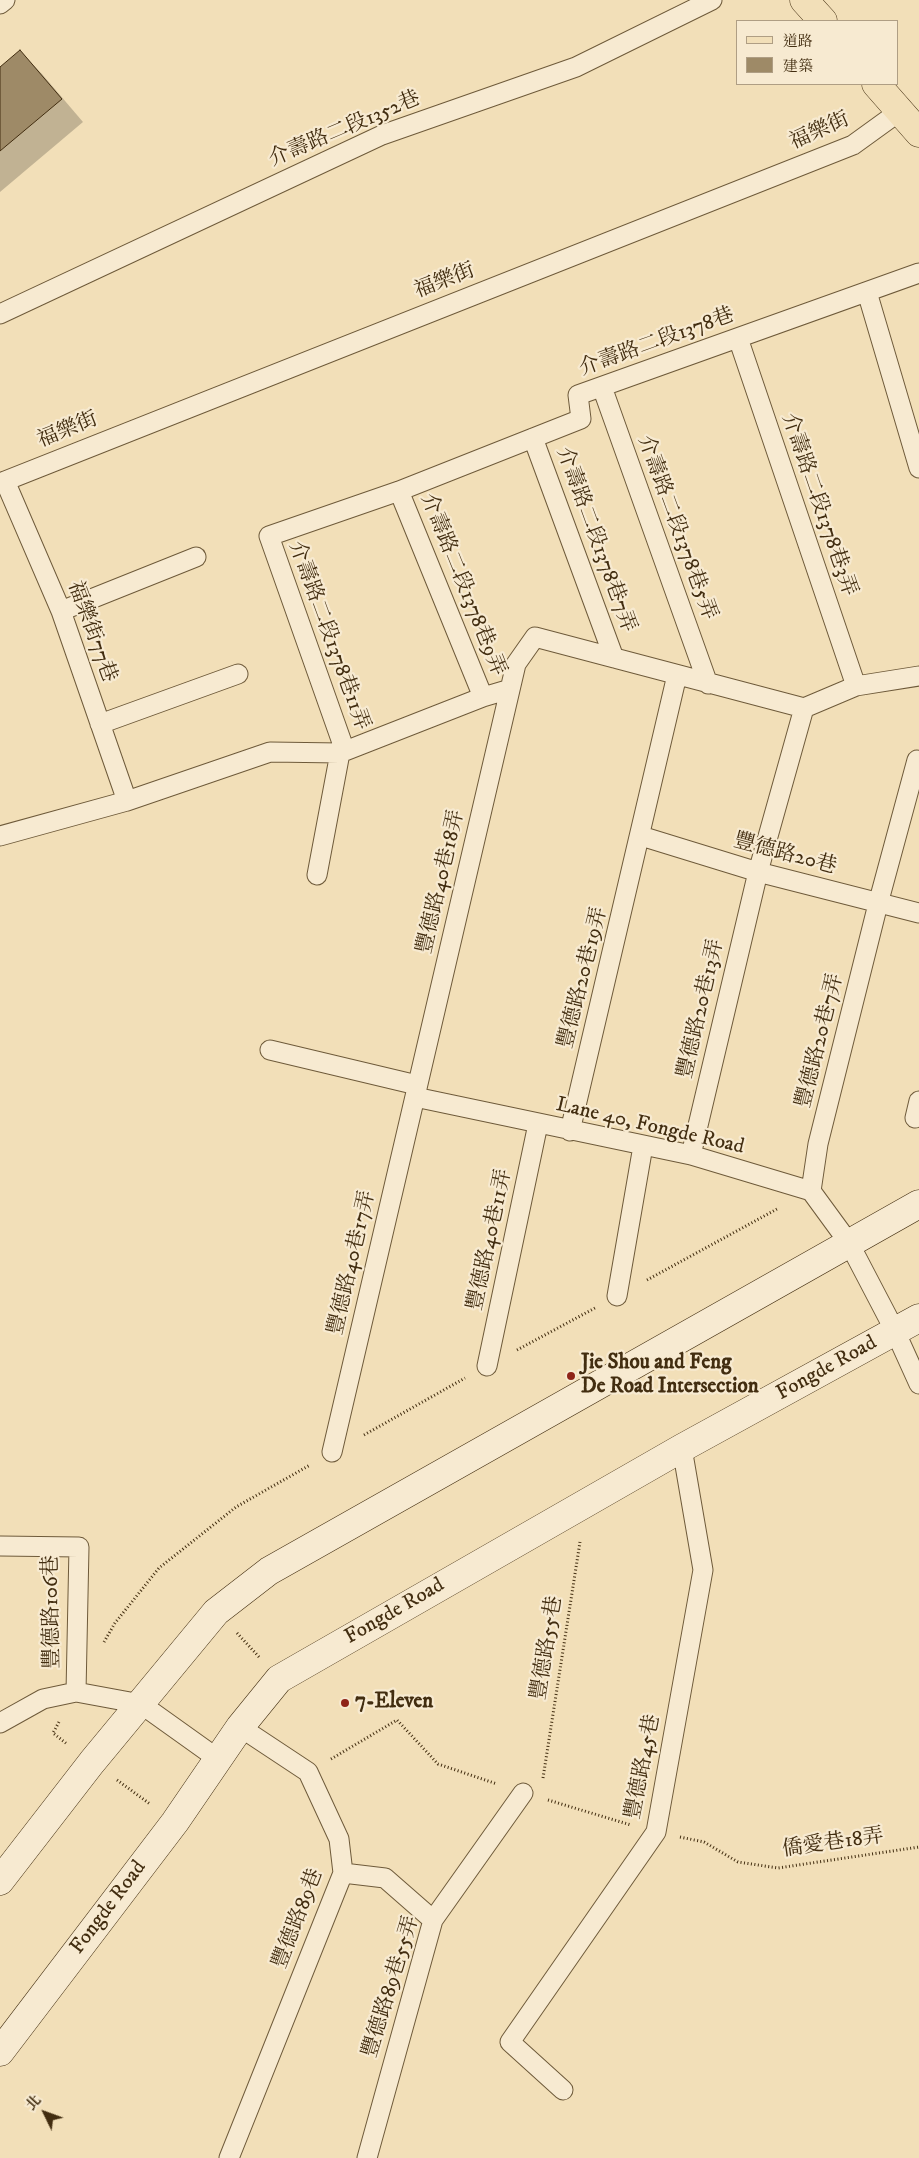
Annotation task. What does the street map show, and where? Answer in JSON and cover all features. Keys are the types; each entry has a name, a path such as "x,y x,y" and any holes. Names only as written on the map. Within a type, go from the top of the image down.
{"main road":[{"path":"804,0 822,20"},
{"path":"877,85 919,133"},
{"path":"0,1881 92,1762 216,1612 269,1571 919,1204"},
{"name":"Fongde Road","path":"0,2052 175,1822 240,1727 279,1679 682,1448 919,1318"}],"lane":[{"path":"0,4 5,0"},
{"name":"介壽路二段1352巷","path":"0,314 382,135 576,67 712,0"},
{"name":"福樂街","path":"3,482 853,145 900,111"},
{"name":"介壽路二段1378巷","path":"269,536 398,491 581,419 578,396 919,273"},
{"path":"866,292 919,468"},
{"name":"介壽路二段1378巷3弄","path":"738,338 856,686"},
{"name":"介壽路二段1378巷5弄","path":"602,387 708,684"},
{"name":"介壽路二段1378巷7弄","path":"533,438 614,658"},
{"name":"福樂街77巷","path":"3,482 61,611 127,801"},
{"name":"介壽路二段1378巷9弄","path":"398,491 483,697"},
{"name":"介壽路二段1378巷11弄","path":"269,536 343,752"},
{"path":"61,611 196,557"},
{"name":"豐德路40巷18弄","path":"416,1091 516,664 535,637 614,658"},
{"path":"614,658 804,708 856,686 919,676"},
{"path":"100,724 238,674"},
{"name":"豐德路20巷19弄","path":"570,1131 678,675"},
{"path":"0,836 127,801 270,752 343,752 483,697 510,689"},
{"name":"豐德路20巷13弄","path":"691,1155 758,872 804,708"},
{"path":"317,875 343,752"},
{"name":"豐德路20巷7弄","path":"811,1191 818,1144 878,904 917,760"},
{"name":"豐德路20巷","path":"641,836 758,872 919,913"},
{"name":"Lane 40, Fongde Road","path":"270,1050 538,1124 691,1155 811,1191"},
{"name":"豐德路40巷17弄","path":"332,1452 416,1091"},
{"name":"豐德路40巷11弄","path":"488,1366 538,1124"},
{"path":"616,1296 643,1146"},
{"path":"811,1191 849,1243 895,1331 919,1384"},
{"name":"豐德路45巷","path":"563,2090 510,2042 656,1832 703,1570 682,1448"},
{"name":"豐德路106巷","path":"0,1546 79,1547 76,1692"},
{"path":"0,1723 43,1699 76,1692 141,1704 218,1759"},
{"path":"240,1727 308,1772"},
{"name":"豐德路89巷","path":"229,2158 343,1873 338,1839 308,1772"},
{"name":"豐德路89巷55弄","path":"367,2158 433,1920 531,1796"},
{"path":"343,1873 385,1878 433,1920"}],"path":[{"path":"101,1649 115,1623 158,1568 236,1508 332,1452 811,1191"},
{"name":"豐德路55巷","path":"531,1796 586,1503"},
{"path":"216,1612 279,1679"},
{"path":"76,1692 53,1733 175,1822"},
{"name":"僑愛巷18弄","path":"308,1772 397,1720 438,1764 531,1796 656,1832 704,1842 738,1862 778,1868 919,1847"}],"building":[{"path":"20,50 62,99 0,151 0,67"}],"place":[{"name":"Jie Shou and Feng De Road Intersection","path":"571,1376"},
{"name":"7-Eleven","path":"345,1703"}]}
